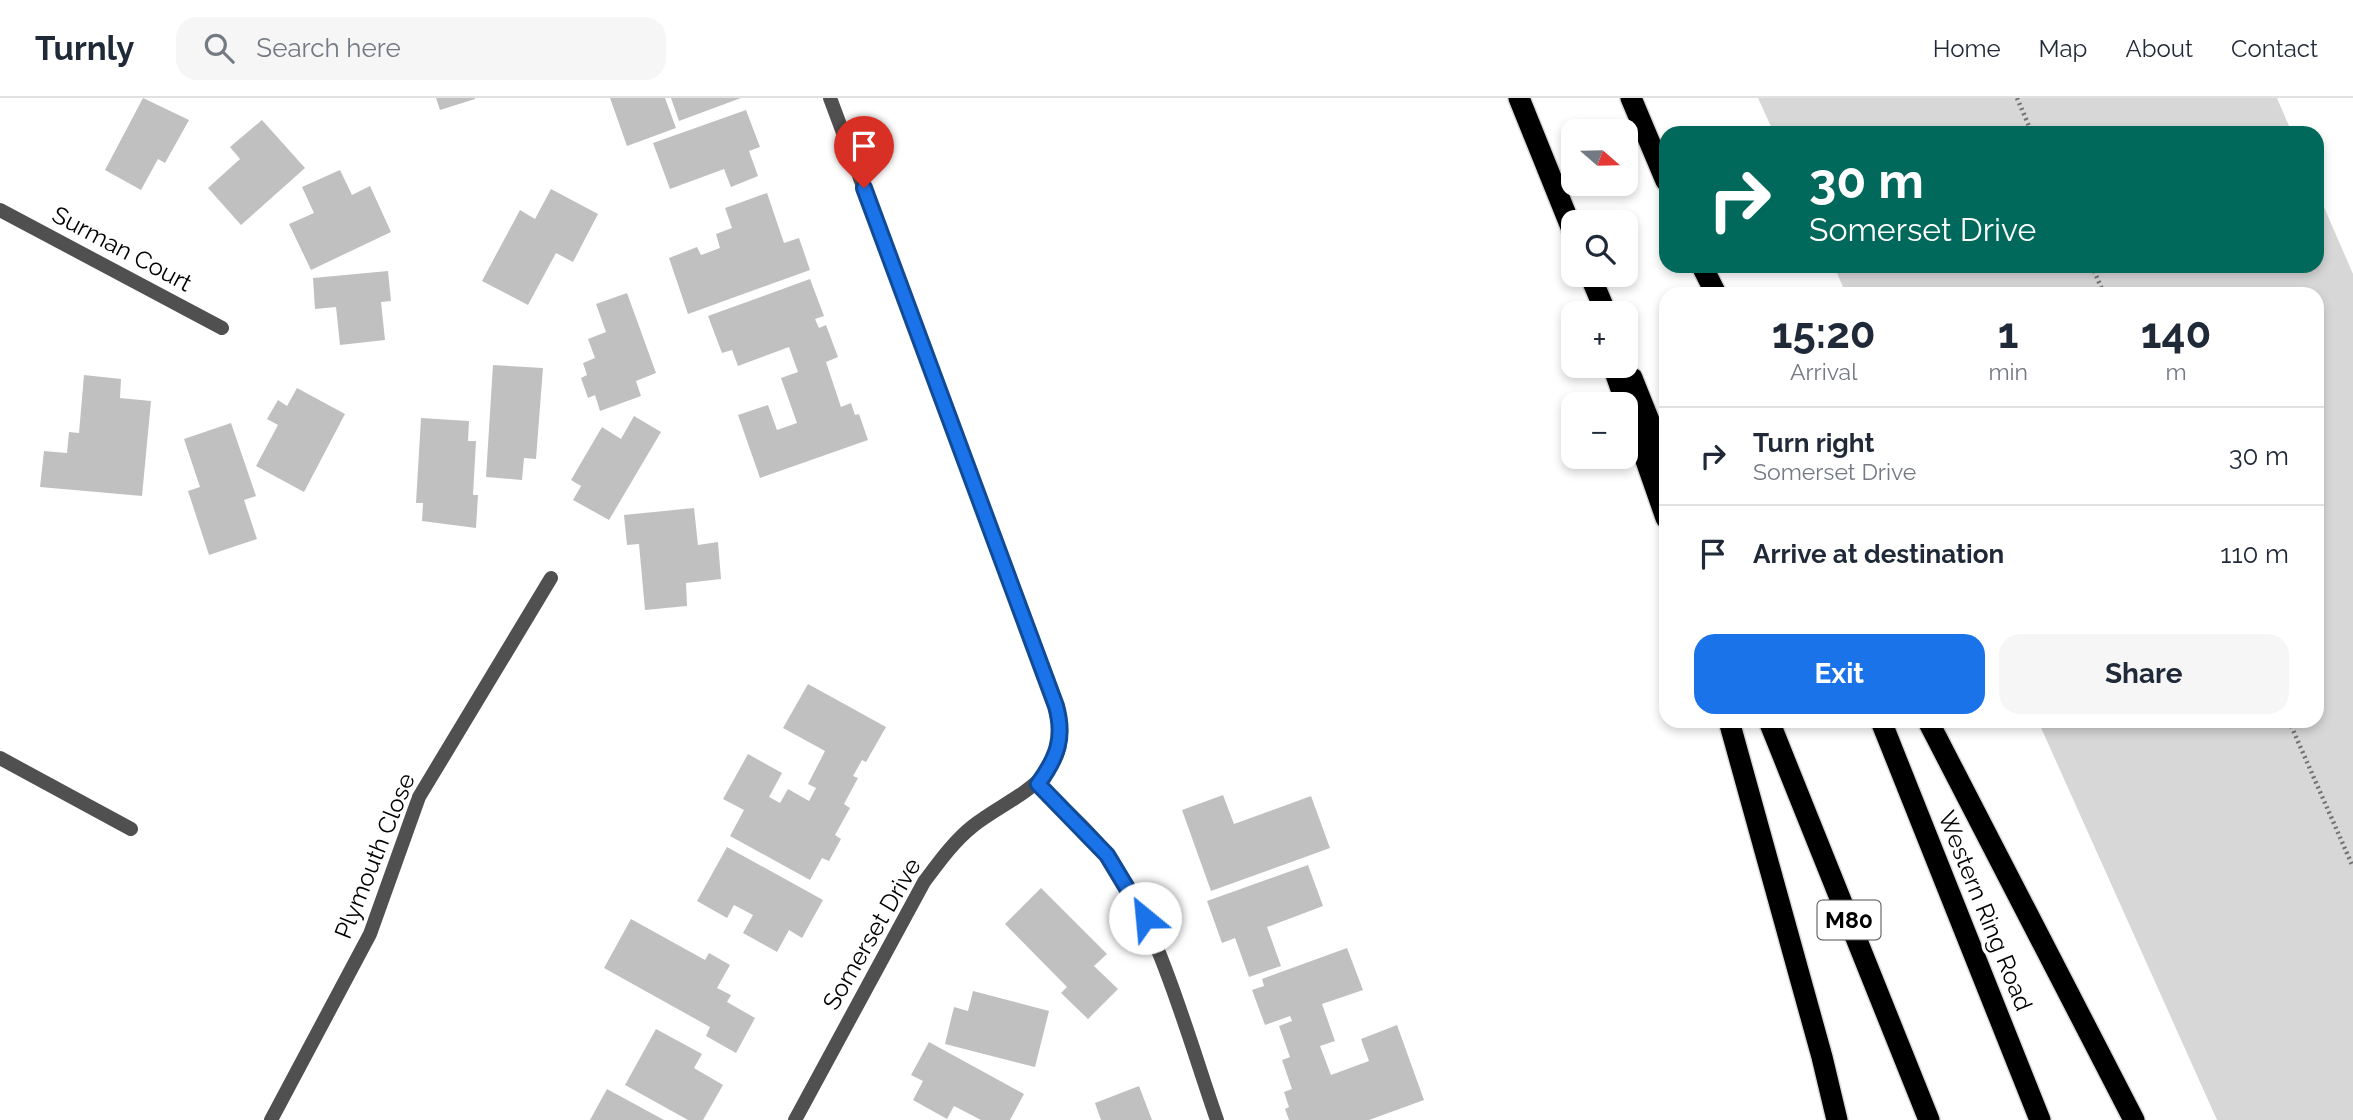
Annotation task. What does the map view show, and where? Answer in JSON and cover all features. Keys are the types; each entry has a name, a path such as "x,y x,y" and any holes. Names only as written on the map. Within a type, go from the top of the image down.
{"highway":[{"path":"1519,98 1564,210"},
{"path":"1632,98 1659,164"},
{"path":"1530,125 1561,215"},
{"path":"1617,378 1659,498"},
{"path":"1632,378 1659,446"},
{"path":"1731,728 1822,1056 1837,1120"},
{"name":"M80","path":"1772,728 1929,1120"},
{"name":"Western Ring Road","path":"1884,728 2039,1120"},
{"path":"1932,728 2133,1120"}],"street":[{"name":"Somerset Drive","path":"795,1120 924,882 948,851 974,825 1038,784 1060,746 1061,726 1050,686 830,98"},
{"name":"Surman Court","path":"0,210 222,328"},
{"name":"Plymouth Close","path":"271,1120 370,934 419,797 551,578"},
{"path":"0,758 131,829"},
{"path":"1038,784 1079,823 1126,882 1145,918 1217,1120"}],"path":[{"path":"2017,98 2029,126"},
{"path":"2292,728 2353,867"}],"shaded area":[{"path":"1758,98 2277,98 2289,126 1771,126"},
{"path":"2324,207 2353,274 2353,1120 2217,1120 2041,728 2324,728 2324,287 1843,287 1837,273 2324,273"}],"building":[{"path":"143,98 189,120 165,163 158,159 141,190 105,170"},
{"path":"436,98 475,98 475,99 440,110"},
{"path":"610,98 665,98 676,128 627,146"},
{"path":"671,98 741,98 679,121"},
{"path":"746,110 760,147 749,151 758,176 731,187 724,169 670,189 653,143"},
{"path":"262,120 305,168 241,225 208,188 240,159 230,147"},
{"path":"340,170 352,195 370,186 391,232 311,270 289,224 314,213 302,187"},
{"path":"551,189 598,214 573,262 556,253 528,305 482,281 520,210 535,219"},
{"path":"767,193 784,243 799,238 810,270 688,314 669,258 697,247 701,255 720,248 716,234 732,228 725,208"},
{"path":"388,271 391,301 381,302 385,340 340,345 336,307 315,309 313,278"},
{"path":"810,279 824,316 815,319 819,328 826,325 838,357 826,362 841,407 851,403 855,415 859,414 868,440 760,478 738,415 768,405 777,430 797,423 781,378 798,372 789,347 738,366 732,350 722,353 708,316"},
{"path":"627,293 656,373 636,381 641,396 600,411 595,395 588,398 581,378 587,375 583,363 595,358 588,339 606,332 596,304"},
{"path":"493,365 543,368 536,459 524,458 522,480 486,477"},
{"path":"84,375 121,379 120,398 151,401 142,496 40,487 44,451 67,453 69,432 79,433"},
{"path":"297,388 345,414 304,492 256,466 278,425 267,419 278,400 287,406"},
{"path":"634,416 661,432 609,520 573,500 581,486 571,480 602,427 621,439"},
{"path":"421,418 469,421 468,441 476,441 473,495 478,495 476,528 422,521 423,503 416,503"},
{"path":"231,423 256,496 244,500 257,539 209,555 188,491 200,487 184,439"},
{"path":"694,508 698,545 718,542 721,579 686,583 687,606 645,610 639,544 627,545 624,515"},
{"path":"808,684 886,727 866,762 862,760 853,776 858,778 844,804 850,808 835,835 841,839 829,861 822,858 810,880 730,836 744,810 723,799 748,754 782,773 769,797 780,803 788,789 809,801 816,788 808,784 825,751 783,728"},
{"path":"1223,795 1234,824 1311,796 1330,848 1211,891 1182,810"},
{"path":"727,847 823,900 802,938 789,930 777,952 743,933 753,915 734,905 727,918 697,901"},
{"path":"1308,865 1323,906 1267,927 1281,966 1249,977 1235,938 1222,943 1207,901"},
{"path":"1041,888 1107,954 1094,966 1118,989 1088,1019 1061,993 1067,987 1005,924"},
{"path":"631,919 705,960 709,953 730,965 717,988 731,995 727,1002 755,1018 736,1053 706,1036 710,1027 604,968"},
{"path":"1347,948 1363,990 1322,1004 1335,1041 1320,1046 1331,1075 1369,1061 1361,1039 1397,1025 1424,1100 1369,1120 1289,1120 1285,1109 1289,1107 1284,1092 1292,1089 1282,1060 1290,1057 1279,1026 1292,1021 1290,1016 1265,1025 1252,990 1264,986 1262,979"},
{"path":"973,991 1049,1011 1035,1067 945,1044 954,1007 968,1011"},
{"path":"656,1029 702,1054 694,1068 723,1085 703,1120 688,1120 625,1085"},
{"path":"929,1042 1024,1094 1010,1120 981,1120 954,1106 947,1119 913,1100 923,1081 911,1075"},
{"path":"1139,1086 1152,1120 1101,1120 1095,1103"},
{"path":"607,1089 664,1120 590,1120"}],"route":[{"path":"864,188 1056,706 1061,726 1060,746 1038,784 1079,823 1107,855 1126,882 1145,918"}]}
